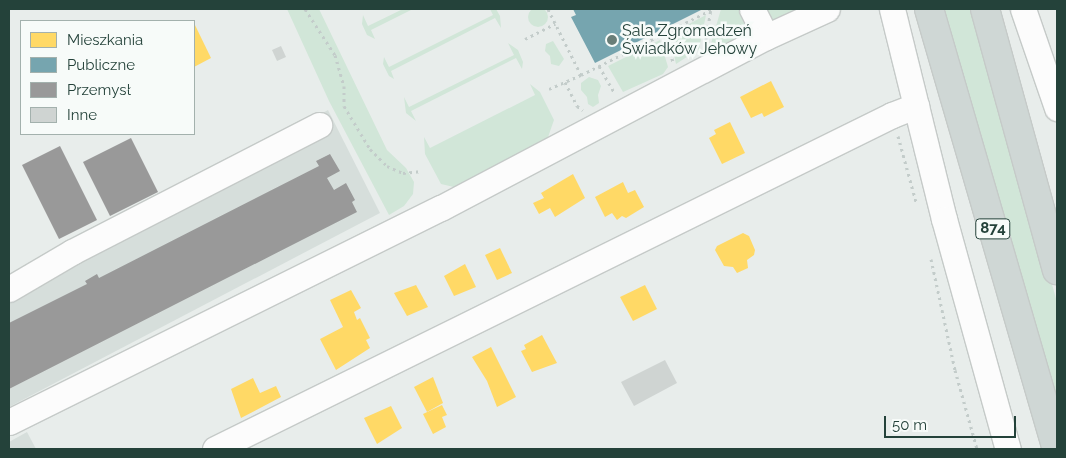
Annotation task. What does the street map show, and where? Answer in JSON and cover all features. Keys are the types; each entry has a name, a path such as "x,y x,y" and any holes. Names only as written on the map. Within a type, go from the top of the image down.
{"main road":[{"name":"874","path":"928,9 1057,449"},
{"path":"985,9 1057,270"}],"street":[{"path":"752,9 766,37"},
{"path":"9,422 441,208 766,37 827,9"},
{"path":"892,9 916,106 1008,449"},
{"path":"1023,9 1057,108"},
{"path":"215,449 892,115 916,106"},
{"path":"9,289 72,252 318,126"}],"path":[{"path":"305,9 335,55 344,86 344,106 370,149 387,166 402,173 422,172"},
{"path":"548,9 581,75"},
{"path":"549,89 713,9"},
{"path":"525,39 555,24"},
{"path":"663,34 681,82"},
{"path":"599,66 624,111"},
{"path":"892,115 917,205"},
{"path":"930,251 955,370 977,449"}],"shaded area":[{"path":"328,110 380,213 9,407 9,288"},
{"path":"27,432 36,449 9,449 9,442"}],"green space":[{"path":"538,7 545,10 548,17 545,24 538,27 531,24 528,17 531,10"},
{"path":"287,9 319,9 387,150 406,168 414,182 413,194 404,206 389,215 329,101"},
{"path":"403,9 413,9 371,30 375,39 367,35 362,24 363,15 368,26"},
{"path":"490,9 496,9 500,16 501,28 495,18 391,71 394,79 389,76 383,64 384,57 389,67 493,15"},
{"path":"721,9 743,9 746,31 743,39 708,54"},
{"path":"761,9 806,9 777,21 763,14"},
{"path":"941,9 974,9 1057,302 1057,405"},
{"path":"706,15 699,49 676,64 674,55 678,44 670,34"},
{"path":"660,40 668,67 663,74 623,92 608,66"},
{"path":"553,41 564,59 559,66 551,64 550,56 545,51 546,44"},
{"path":"508,43 518,50 523,62 522,69 516,58 411,111 416,121 406,113 404,97 409,107 514,55"},
{"path":"589,77 598,80 601,86 598,95 599,103 593,107 588,104 587,97 581,90 581,83"},
{"path":"530,84 540,92 554,120 547,140 458,188 441,184 425,154 424,137 430,148 535,95"}],"building: Mieszkania":[{"path":"195,25 211,58 195,66"},
{"path":"771,81 784,107 764,117 762,113 751,118 740,97"},
{"path":"730,122 745,153 722,164 709,138 716,134 714,130"},
{"path":"573,174 585,198 555,217 550,208 539,214 533,203 544,198 541,193"},
{"path":"623,182 628,193 635,190 644,207 626,218 622,216 617,220 612,213 605,217 595,197"},
{"path":"743,233 749,236 755,250 754,255 747,260 748,268 737,273 733,267 724,266 715,250 717,246"},
{"path":"500,248 512,273 497,280 485,255"},
{"path":"465,264 476,287 454,296 444,276"},
{"path":"416,285 428,307 407,316 394,293"},
{"path":"645,285 657,309 633,321 620,297"},
{"path":"351,290 361,308 354,312 357,320 360,318 370,338 366,340 370,348 336,370 320,339 343,327 330,300"},
{"path":"542,335 557,363 532,372 521,351 526,349 524,345"},
{"path":"491,347 516,397 497,407 487,381 472,357"},
{"path":"433,377 443,403 427,412 414,387"},
{"path":"253,378 260,393 276,386 281,397 241,418 231,389"},
{"path":"442,405 447,415 442,417 446,427 433,434 423,414"},
{"path":"391,406 402,428 377,444 364,418"}],"building: Publiczne":[{"name":"Sala Zgromadzeń Świadków Jehowy","path":"573,9 703,9 595,63 571,17 576,15"}],"building: Przemysł":[{"path":"131,138 158,192 110,216 83,162"},
{"path":"60,146 97,220 59,239 22,165"},
{"path":"330,154 340,171 327,178 334,190 346,183 355,200 352,202 357,212 9,389 9,323 87,284 85,281 97,274 99,278 319,166 316,161"}],"building: Inne":[{"path":"281,46 286,57 277,61 272,50"},
{"path":"665,360 677,383 634,406 621,382"}],"place":[{"name":"Sala Zgromadzeń Świadków Jehowy","path":"612,40"}]}
